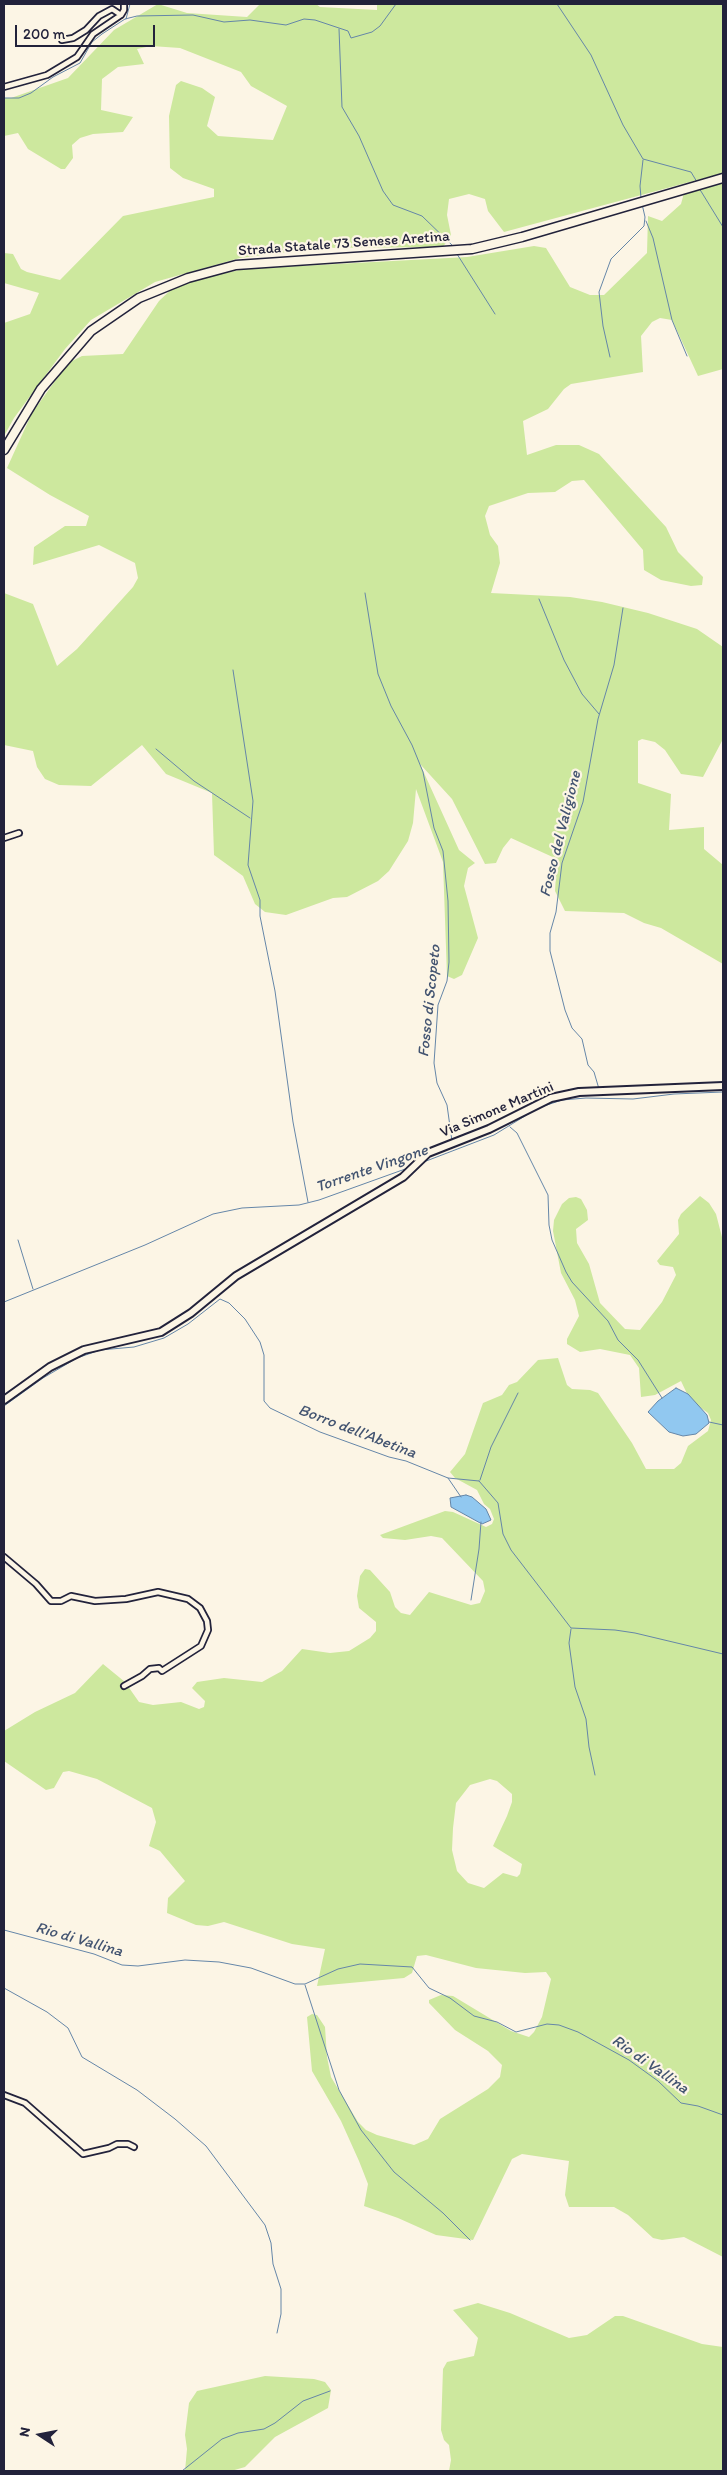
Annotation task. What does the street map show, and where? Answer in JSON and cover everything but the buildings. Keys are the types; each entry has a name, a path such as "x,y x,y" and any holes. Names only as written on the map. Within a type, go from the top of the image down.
{"main road":[{"name":"Strada Statale 73 Senese Aretina","path":"4,450 41,389 91,331 139,298 188,278 228,265 472,249 522,237 723,178"}],"street":[{"path":"4,87 47,75 77,57 93,34 124,10 124,4"},
{"path":"62,40 73,38 86,30 99,16 112,9 120,14"},
{"path":"4,838 19,833"},
{"name":"Via Simone Martini","path":"4,1400 50,1367 84,1350 161,1332 191,1313 236,1276 394,1182 428,1153 489,1129 550,1098 579,1092 723,1086"},
{"path":"4,1557 36,1584 51,1601 61,1601 71,1596 95,1601 126,1599 158,1592 188,1599 200,1608 207,1620 208,1630 201,1646 162,1671 159,1668 150,1669 124,1686"},
{"path":"4,2095 24,2103 83,2154 109,2148 117,2144 128,2144 134,2147"}],"green space":[{"path":"158,4 187,13 247,17 260,4 316,4 320,7 377,10 377,4 723,4 723,173 504,232 488,211 485,199 469,194 449,199 447,215 451,235 443,247 319,248 240,258 155,282 91,320 65,349 14,418 4,436 4,323 30,314 39,293 4,283 4,253 13,254 21,269 27,272 60,280 123,216 214,197 214,189 183,178 170,168 169,116 176,85 181,81 202,88 215,97 207,126 218,136 273,140 287,106 251,86 241,72 180,48 151,46 137,49 144,64 118,67 102,79 101,110 133,117 123,132 93,134 80,138 72,145 73,158 65,169 61,169 28,149 18,133 4,136 4,98 11,98 68,78 114,30"},
{"path":"723,181 723,369 698,376 672,320 660,318 652,322 641,336 643,372 571,384 564,389 548,409 523,421 527,455 556,445 579,445 599,454 666,527 678,552 703,577 702,585 691,586 661,580 644,570 643,550 584,480 572,481 555,492 528,493 489,506 485,516 490,535 498,546 500,563 491,593 570,597 602,602 648,613 697,629 723,647 723,739 703,777 681,774 665,750 655,742 642,739 638,741 638,783 671,794 669,830 704,827 704,849 723,865 723,964 661,928 644,923 624,913 565,911 555,891 557,859 511,838 503,848 496,863 485,864 452,799 420,764 459,850 475,863 468,868 464,886 478,938 462,975 454,979 447,976 443,862 416,789 413,823 408,841 389,871 378,881 347,897 333,898 286,915 265,912 255,904 243,876 214,855 212,793 166,774 142,745 91,786 59,785 45,779 37,767 33,751 4,745 4,593 33,604 57,666 77,649 133,587 138,578 135,563 99,545 33,565 34,547 65,526 86,526 89,516 50,495 7,468 32,413 68,363 82,356 123,354 159,301 177,284 244,269 467,257 534,246 546,248 570,287 590,295 604,295 647,253 648,216 662,221 681,204 684,193"},
{"path":"700,1196 709,1203 716,1214 723,1241 723,2257 684,2237 662,2240 653,2238 628,2215 614,2207 569,2207 565,2195 569,2161 522,2154 512,2159 473,2240 436,2235 398,2218 364,2206 368,2184 341,2121 312,2071 307,2017 312,2014 317,2015 325,2027 327,2057 331,2077 358,2122 366,2130 377,2135 414,2145 428,2139 440,2119 488,2089 500,2077 502,2065 488,2051 455,2030 429,2003 429,2000 441,1995 453,1996 511,2031 529,2037 542,2017 551,1979 546,1972 525,1973 476,1968 426,1955 417,1956 412,1973 404,1978 317,1986 325,1949 292,1944 224,1922 208,1926 196,1925 167,1913 168,1898 185,1881 160,1851 149,1846 156,1822 152,1808 97,1779 69,1771 63,1772 54,1788 46,1790 4,1761 4,1731 35,1712 75,1693 103,1664 125,1682 139,1702 153,1705 181,1702 199,1709 204,1707 205,1701 192,1688 197,1682 224,1678 262,1682 282,1671 302,1649 330,1653 349,1651 370,1638 376,1631 376,1622 359,1608 357,1596 360,1576 365,1569 370,1570 390,1592 395,1607 401,1613 410,1615 429,1592 471,1605 480,1603 485,1591 483,1581 442,1538 431,1536 405,1540 383,1538 380,1535 445,1511 453,1512 486,1527 492,1524 494,1519 490,1509 484,1504 477,1490 455,1478 450,1472 465,1454 483,1403 502,1395 509,1385 517,1382 538,1360 558,1358 567,1385 572,1389 590,1390 598,1393 632,1443 646,1469 674,1469 681,1463 688,1446 708,1431 711,1420 708,1413 690,1400 681,1381 655,1395 641,1397 639,1368 630,1355 600,1349 580,1352 567,1344 567,1339 579,1316 575,1300 561,1273 553,1231 554,1220 562,1204 569,1198 576,1197 581,1199 587,1210 588,1220 576,1229 577,1243 589,1264 600,1303 625,1329 640,1330 662,1302 676,1275 673,1267 660,1265 657,1261 679,1234 678,1220 681,1214","holes":["490,1779 497,1781 512,1794 512,1802 493,1846 522,1864 520,1874 517,1877 503,1873 484,1888 468,1883 457,1871 452,1850 456,1803 470,1785"]},
{"path":"478,2303 510,2313 569,2338 587,2335 615,2316 623,2316 702,2344 723,2347 723,2471 449,2471 451,2460 449,2445 444,2440 441,2430 443,2369 447,2362 474,2356 478,2338 453,2310"},
{"path":"265,2376 314,2379 325,2382 331,2390 328,2408 275,2437 245,2467 231,2471 185,2471 187,2449 185,2435 189,2403 197,2391"}],"water":[{"path":"676,1388 688,1394 707,1415 709,1423 696,1434 683,1436 669,1432 648,1412 658,1401"},
{"path":"466,1495 472,1497 486,1509 491,1520 482,1524 451,1507 450,1498"}],"waterway":[{"path":"126,19 130,4"},
{"path":"4,98 19,98 31,93 53,77 80,63 92,42 125,19 137,16 193,15 224,22 250,20 286,25 304,19 315,20 348,31 351,38 372,32 380,26 396,4"},
{"path":"557,4 591,55 623,125 643,159 691,172 697,182"},
{"path":"339,29 342,107 359,136 383,191 393,205 422,216 453,246"},
{"path":"641,198 640,186 643,160"},
{"path":"699,188 723,227"},
{"path":"610,357 603,326 599,292 611,259 644,226 645,217 642,204"},
{"path":"646,221 653,238 672,320 687,356"},
{"path":"457,254 495,314"},
{"name":"Fosso di Scopeto","path":"365,593 378,674 391,706 412,745 423,772 434,828 443,851 448,901 449,962 447,981 438,1005 434,1063 437,1083 447,1105 452,1141"},
{"path":"539,599 564,660 582,694 599,714"},
{"name":"Fosso del Valigione","path":"599,1089 594,1072 588,1065 582,1039 572,1028 565,1010 550,951 550,933 556,912 562,863 583,802 598,719 614,665 623,608"},
{"path":"233,670 253,801 248,865 260,900 260,916 275,991 293,1122 308,1202"},
{"path":"156,749 194,781 250,818"},
{"name":"Torrente Vingone","path":"421,1163 494,1135 538,1108 562,1100 586,1098 633,1099 674,1094 723,1092"},
{"path":"510,1127 517,1133 548,1195 549,1225 552,1240 566,1272 572,1282 608,1321 618,1340 638,1360 662,1398"},
{"name":"Torrente Vingone","path":"4,1302 145,1245 213,1214 242,1208 299,1205 319,1200 408,1168"},
{"path":"18,1240 33,1289"},
{"name":"Borro dell'Abetina","path":"4,1406 43,1378 77,1358 100,1350 134,1347 164,1338 188,1324 220,1299 229,1303 245,1319 260,1342 264,1355 264,1401 270,1408 320,1432 389,1457 406,1461 448,1478 479,1481"},
{"path":"480,1480 491,1447 518,1393"},
{"path":"709,1422 723,1425"},
{"path":"448,1478 461,1497"},
{"name":"Borro dell'Abetina","path":"479,1481 498,1503 503,1534 511,1550 571,1628 635,1633 723,1654"},
{"path":"471,1600 481,1522"},
{"path":"571,1629 569,1643 575,1687 586,1719 595,1775"},
{"name":"Rio di Vallina","path":"4,1930 94,1954 122,1965 138,1966 185,1960 219,1962 251,1968 295,1984 305,1984 338,1969 360,1964 412,1967 429,1988 450,1998 474,2016 497,2022 516,2032 547,2024 559,2025 578,2032 629,2060 658,2081 681,2103 698,2106 723,2115"},
{"path":"305,1985 339,2090 361,2130 394,2172 443,2213 470,2240"},
{"path":"4,1988 47,2012 68,2028 82,2057 137,2090 206,2146 265,2225 271,2243 273,2264 281,2289 281,2314 277,2333"},
{"path":"182,2471 222,2439 238,2433 264,2429 275,2423 303,2401 330,2391"}]}
